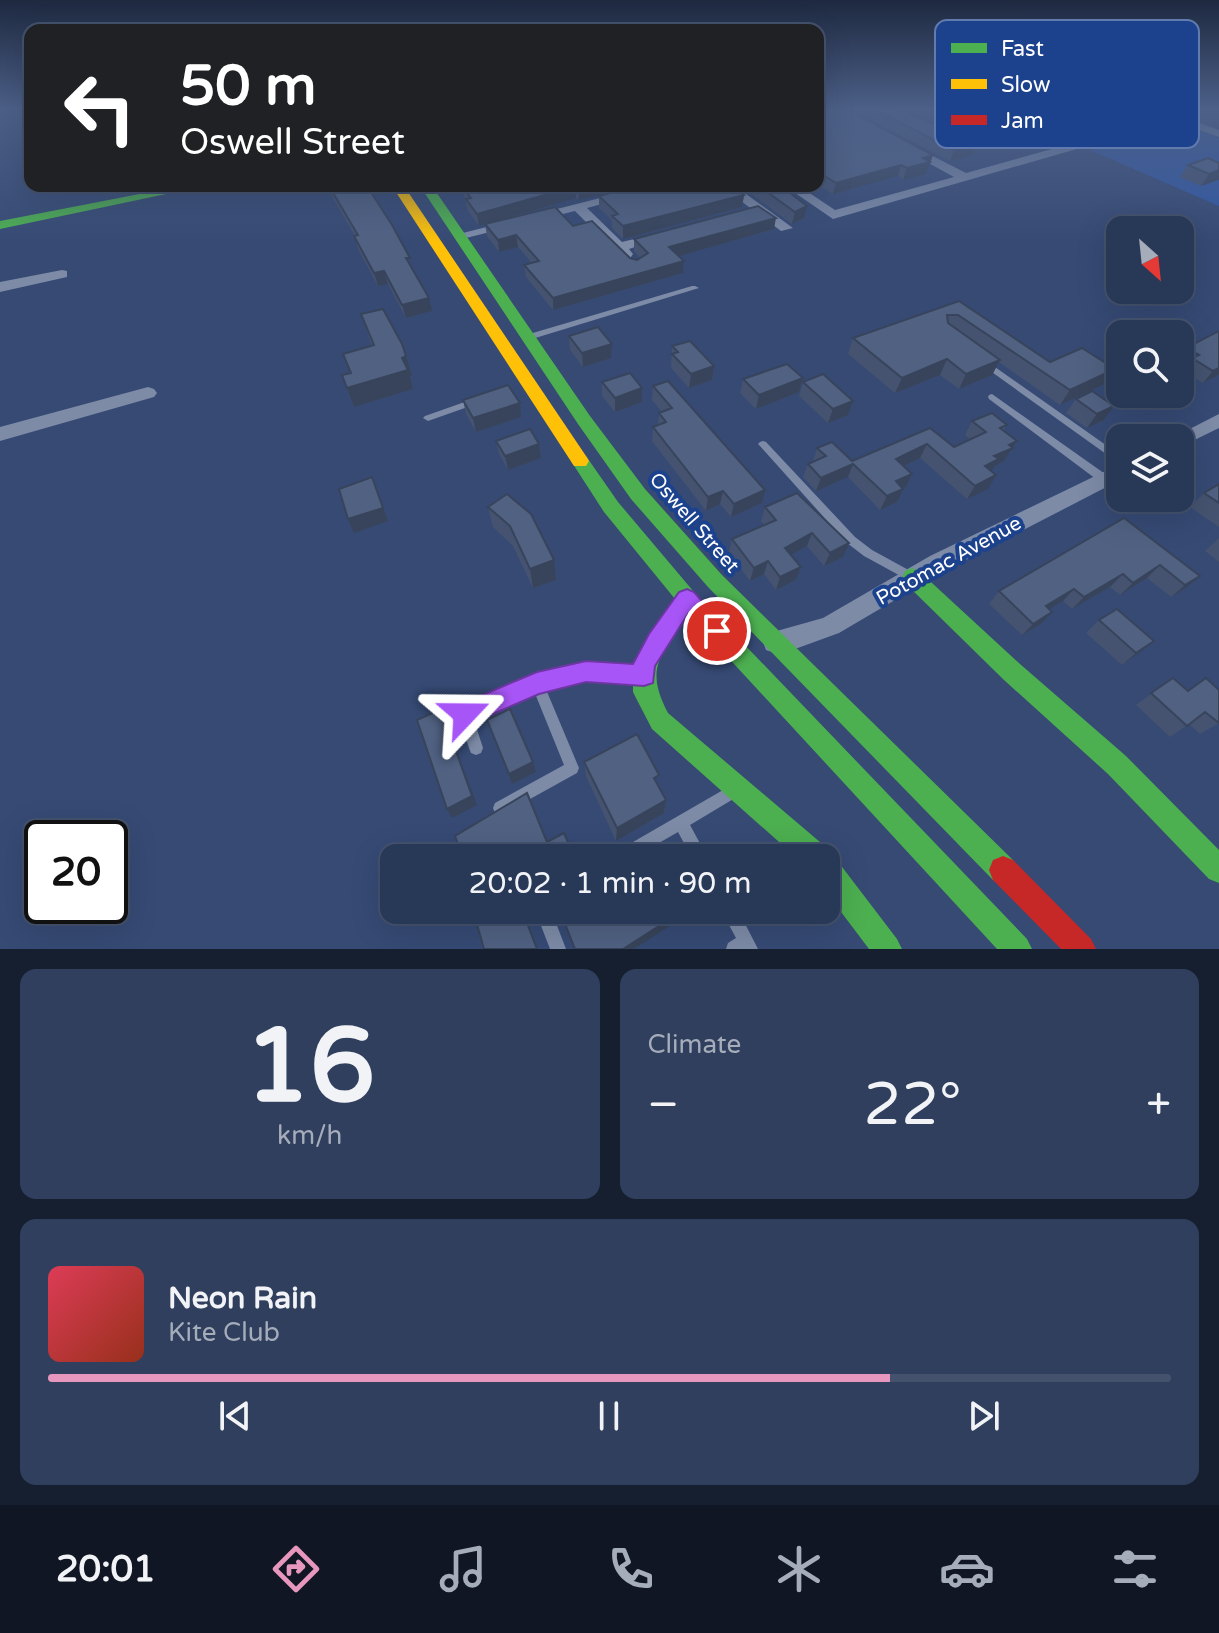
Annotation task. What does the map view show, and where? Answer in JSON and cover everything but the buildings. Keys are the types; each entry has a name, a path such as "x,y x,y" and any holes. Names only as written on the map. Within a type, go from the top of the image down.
{"main road":[{"path":"0,225 168,192"},
{"path":"402,192 523,386 611,507 687,598 1017,949"},
{"name":"Oswell Street","path":"430,192 584,420 638,494 715,581 1081,949"},
{"path":"454,273 504,320 513,333 529,337"},
{"path":"912,577 1012,672 1117,765 1219,869"},
{"path":"687,598 644,665 645,692 660,721 801,844"},
{"path":"840,887 887,949"}],"street":[{"path":"919,153 964,177"},
{"path":"800,192 833,215 1051,153"},
{"path":"462,235 638,192"},
{"path":"733,192 752,211 786,228"},
{"path":"578,207 637,265"},
{"path":"619,247 675,232"},
{"path":"0,287 62,274"},
{"path":"0,434 148,393"},
{"path":"1194,433 1219,420"},
{"name":"Potomac Avenue","path":"775,642 799,639 834,627 912,577 1106,478"}],"lane":[{"path":"529,337 695,288"},
{"path":"971,352 1106,450"},
{"path":"992,397 1106,471"},
{"path":"428,418 482,399"},
{"path":"763,444 851,540 912,577"},
{"path":"476,748 465,714 537,683 586,672 644,675"},
{"path":"500,808 572,768 537,683"},
{"path":"643,844 738,788"},
{"path":"681,822 693,844"},
{"path":"548,924 558,949"},
{"path":"734,924 743,946"}],"shaded area":[{"path":"1098,153 1219,153 1219,206"}],"traffic: fast":[{"path":"0,225 168,192"},
{"path":"430,192 584,420 638,494 715,581 1003,870"},
{"path":"580,461 611,507 687,598 1017,949"},
{"path":"912,577 1012,672 1117,765 1219,869"},
{"path":"687,598 644,665 645,692 660,721 801,844"},
{"path":"840,887 887,949"}],"traffic: slow":[{"path":"402,192 580,461"}],"traffic: jam":[{"path":"1003,870 1081,949"}],"route":[{"path":"465,714 537,683 586,672 644,675 644,665 656,642 687,598 717,631"}]}
